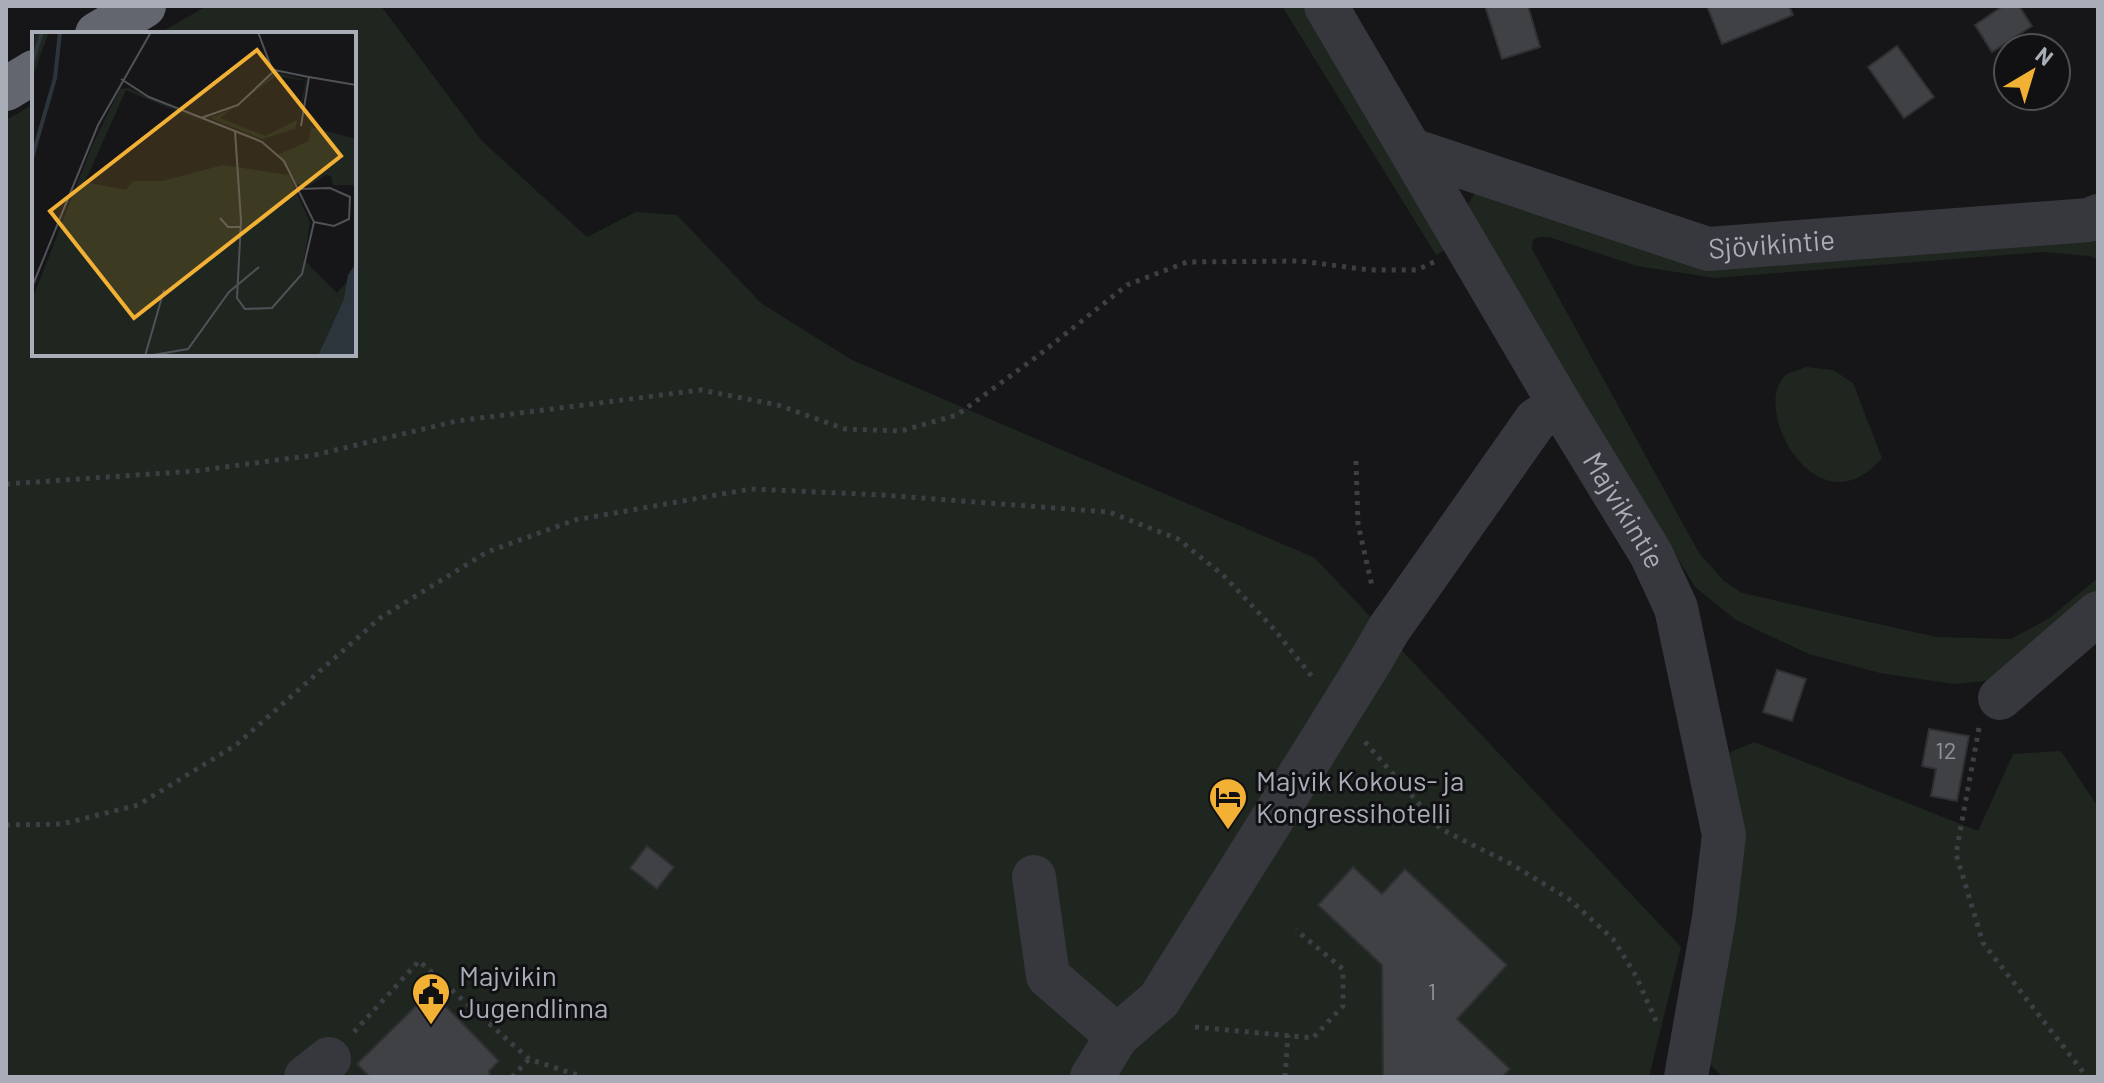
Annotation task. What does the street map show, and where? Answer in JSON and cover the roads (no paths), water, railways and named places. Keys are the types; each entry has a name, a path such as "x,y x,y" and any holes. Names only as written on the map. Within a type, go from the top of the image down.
{"highway":[{"path":"100,32 144,6"},
{"path":"6,89 32,73"}],"street":[{"name":"Majvikintie","path":"1326,6 1467,246 1548,413 1651,554 1676,608 1724,835 1714,918 1686,1077"},
{"name":"Sjövikintie","path":"1412,150 1708,249 2089,220 2098,216"},
{"path":"1092,1077 1117,1036 1159,1000 1380,644 1548,413"},
{"path":"2000,698 2098,613"},
{"path":"1034,877 1048,976 1117,1036"}],"place":[{"name":"Majvik Kokous- ja Kongressihotelli","path":"1228,831"},
{"name":"Majvikin Jugendlinna","path":"431,1026"}]}
